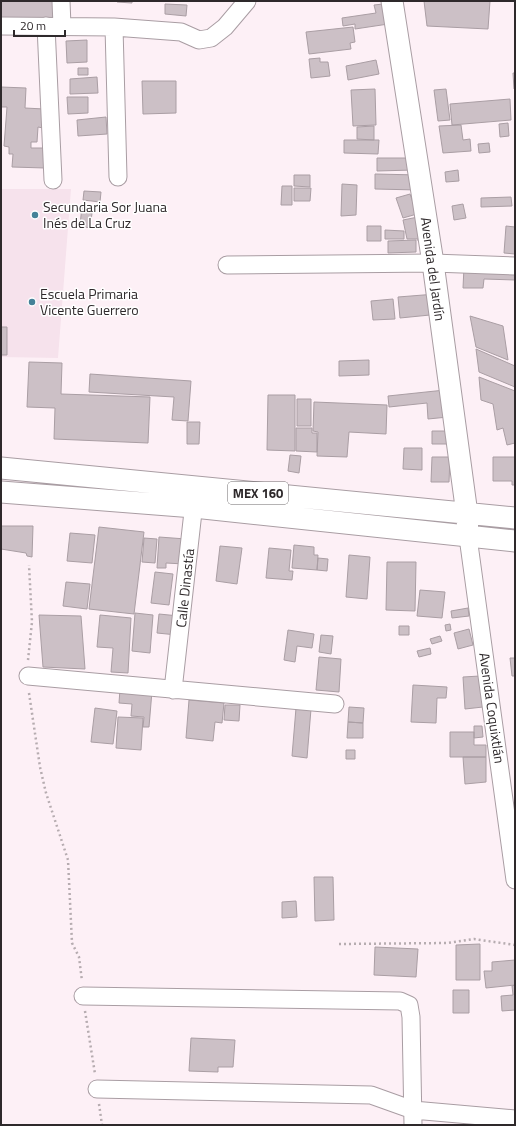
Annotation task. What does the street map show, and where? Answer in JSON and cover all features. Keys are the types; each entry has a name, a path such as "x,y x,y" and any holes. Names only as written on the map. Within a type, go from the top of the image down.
{"main road":[{"name":"Avenida del Jardín","path":"392,1 433,263 467,514 468,537"},
{"name":"MEX 160","path":"1,468 515,518"},
{"name":"MEX 160","path":"1,492 194,507 515,541"}],"street":[{"path":"53,180 54,26 61,1"},
{"path":"1,26 114,27 181,32 199,40 211,38 224,27 247,1"},
{"path":"114,27 118,177"},
{"path":"227,265 358,265 433,263 515,266"},
{"name":"Calle Dinastía","path":"173,690 196,486"},
{"name":"Avenida Coquixtlán","path":"468,537 515,880"},
{"path":"28,676 335,704"},
{"path":"83,996 400,1001 409,1005 411,1017 413,1117"},
{"path":"97,1090 371,1095 413,1117 515,1119"}],"path":[{"path":"29,565 32,622 28,676 40,767 46,793 68,860 72,943 79,957 83,996 102,1125"},
{"path":"339,944 448,943 474,940 515,945"}],"shaded area":[{"name":"Escuela Primaria Vicente Guerrero","path":"1,189 71,189 58,358 1,357"}],"building":[{"path":"1,1 55,1 55,21 1,21"},
{"path":"132,1 132,3 117,2"},
{"path":"424,1 490,1 488,29 427,26"},
{"path":"392,3 395,23 355,29 355,24 343,26 342,18 376,13 374,5"},
{"path":"165,4 187,5 186,16 165,14"},
{"path":"353,27 355,42 350,43 351,49 309,54 306,32"},
{"path":"87,40 87,62 67,63 66,41"},
{"path":"320,58 320,62 328,62 330,76 311,78 309,59"},
{"path":"376,60 379,74 348,80 346,66"},
{"path":"78,68 88,68 88,75 78,75"},
{"path":"513,73 515,73 515,89 514,89"},
{"path":"97,77 98,93 70,94 70,79"},
{"path":"142,81 176,81 176,113 143,114"},
{"path":"1,87 26,88 25,108 44,109 43,128 38,127 37,142 31,142 31,148 46,148 45,168 12,167 13,154 9,154 9,147 4,146 7,107 1,107"},
{"path":"375,89 376,125 353,126 351,90"},
{"path":"446,89 450,120 438,121 434,90"},
{"path":"67,97 88,97 88,113 68,114"},
{"path":"510,99 511,120 452,125 450,104"},
{"path":"106,117 107,134 78,136 77,120"},
{"path":"508,123 509,136 500,137 499,124"},
{"path":"461,125 463,140 470,139 471,151 443,153 439,126"},
{"path":"374,126 374,140 357,139 357,127"},
{"path":"344,140 379,140 378,154 344,153"},
{"path":"489,143 490,152 479,153 478,144"},
{"path":"377,158 413,158 413,170 377,171"},
{"path":"458,170 459,181 446,182 445,172"},
{"path":"375,174 419,175 418,190 375,189"},
{"path":"294,175 310,175 310,187 294,186"},
{"path":"342,184 357,185 356,215 341,216"},
{"path":"282,186 292,186 292,205 281,205"},
{"path":"294,188 311,188 310,201 294,201"},
{"path":"84,191 101,192 100,202 83,200"},
{"path":"410,194 417,214 403,218 396,198"},
{"path":"511,197 512,206 481,207 481,198"},
{"path":"463,204 466,218 454,220 452,206"},
{"path":"82,205 93,206 90,228 80,226"},
{"path":"423,216 427,239 418,241 418,239 407,239 403,220"},
{"path":"367,226 381,226 381,241 367,241"},
{"path":"506,226 515,227 515,254 504,253"},
{"path":"385,230 404,231 404,239 385,239"},
{"path":"416,240 416,252 388,253 388,241"},
{"path":"464,267 515,268 515,280 484,279 483,288 463,288"},
{"path":"436,294 430,315 400,318 398,297"},
{"path":"393,299 395,319 373,320 371,301"},
{"path":"470,316 503,326 508,360 476,347"},
{"path":"1,327 7,327 7,355 1,355"},
{"path":"476,349 515,366 515,387 479,372"},
{"path":"369,360 369,375 339,376 339,361"},
{"path":"29,362 62,363 61,394 150,397 148,443 54,439 55,408 27,407"},
{"path":"90,374 191,381 188,421 172,420 174,397 89,392"},
{"path":"479,377 515,391 515,443 507,445 503,428 497,430 493,404 481,400"},
{"path":"445,390 448,417 428,419 427,403 389,407 388,396"},
{"path":"268,395 295,395 295,451 267,450"},
{"path":"297,399 311,399 311,426 297,426"},
{"path":"314,402 387,405 386,434 349,432 347,457 317,456 318,432 313,431"},
{"path":"187,422 200,422 199,444 187,444"},
{"path":"296,428 312,428 312,433 317,433 317,452 296,451"},
{"path":"432,431 449,431 448,444 432,444"},
{"path":"404,448 422,448 422,470 403,469"},
{"path":"290,455 301,456 299,473 288,471"},
{"path":"432,457 450,457 449,482 431,482"},
{"path":"493,457 515,457 515,485 512,485 512,481 493,481"},
{"path":"1,526 33,526 32,557 27,556 26,553 1,549"},
{"path":"99,527 144,532 134,614 89,609"},
{"path":"70,533 95,535 92,563 67,561"},
{"path":"159,537 186,539 184,564 166,563 166,568 157,568"},
{"path":"144,538 157,539 155,563 142,562"},
{"path":"294,545 314,547 314,555 318,555 317,570 292,568"},
{"path":"220,546 242,548 237,584 216,581"},
{"path":"269,548 291,550 289,571 293,571 292,580 266,578"},
{"path":"349,555 370,557 367,599 346,597"},
{"path":"318,558 328,559 327,571 317,570"},
{"path":"387,562 416,562 415,611 386,610"},
{"path":"155,572 173,574 169,605 151,603"},
{"path":"66,582 90,584 87,609 63,606"},
{"path":"420,590 445,592 442,618 417,616"},
{"path":"468,608 469,616 452,618 451,611"},
{"path":"135,613 153,615 150,653 132,651"},
{"path":"159,614 179,616 177,635 157,633"},
{"path":"39,615 81,616 85,669 43,667"},
{"path":"100,615 131,618 128,673 111,672 113,648 97,647"},
{"path":"450,624 451,630 446,631 445,625"},
{"path":"399,626 409,626 409,635 399,635"},
{"path":"469,629 473,645 458,649 454,633"},
{"path":"288,630 314,634 312,648 297,646 295,662 284,660"},
{"path":"321,635 333,636 331,654 319,652"},
{"path":"440,636 442,641 432,644 430,639"},
{"path":"430,648 431,654 419,657 417,651"},
{"path":"319,657 341,659 339,692 316,690"},
{"path":"510,658 515,658 515,676 512,676"},
{"path":"480,676 483,707 465,709 463,677"},
{"path":"413,685 447,687 446,698 437,698 436,723 411,722"},
{"path":"120,689 152,691 149,727 143,727 144,717 131,716 132,704 119,703"},
{"path":"189,700 224,703 222,723 215,722 213,741 186,738"},
{"path":"225,705 240,705 239,721 224,720"},
{"path":"349,707 364,708 363,723 348,722"},
{"path":"95,708 117,711 113,744 91,742"},
{"path":"296,708 311,709 307,758 292,756"},
{"path":"118,717 143,718 141,750 116,748"},
{"path":"348,722 363,723 363,738 347,738"},
{"path":"474,726 482,726 483,737 474,738"},
{"path":"450,732 474,732 474,745 486,745 486,757 450,757"},
{"path":"346,750 355,750 355,759 346,759"},
{"path":"463,757 486,757 486,782 465,784"},
{"path":"314,877 333,877 334,920 315,921"},
{"path":"296,901 297,917 282,918 282,902"},
{"path":"480,944 480,980 456,980 456,945"},
{"path":"375,947 418,949 416,977 374,975"},
{"path":"515,960 515,985 486,988 484,971 492,971 492,962"},
{"path":"515,985 515,1010 502,1011 501,996 513,995 512,986"},
{"path":"453,990 469,990 469,1013 453,1013"},
{"path":"191,1038 235,1040 233,1067 218,1067 218,1072 189,1071"}],"place":[{"name":"Secundaria Sor Juana Inés de La Cruz","path":"35,215"},
{"name":"Escuela Primaria Vicente Guerrero","path":"32,302"}]}
